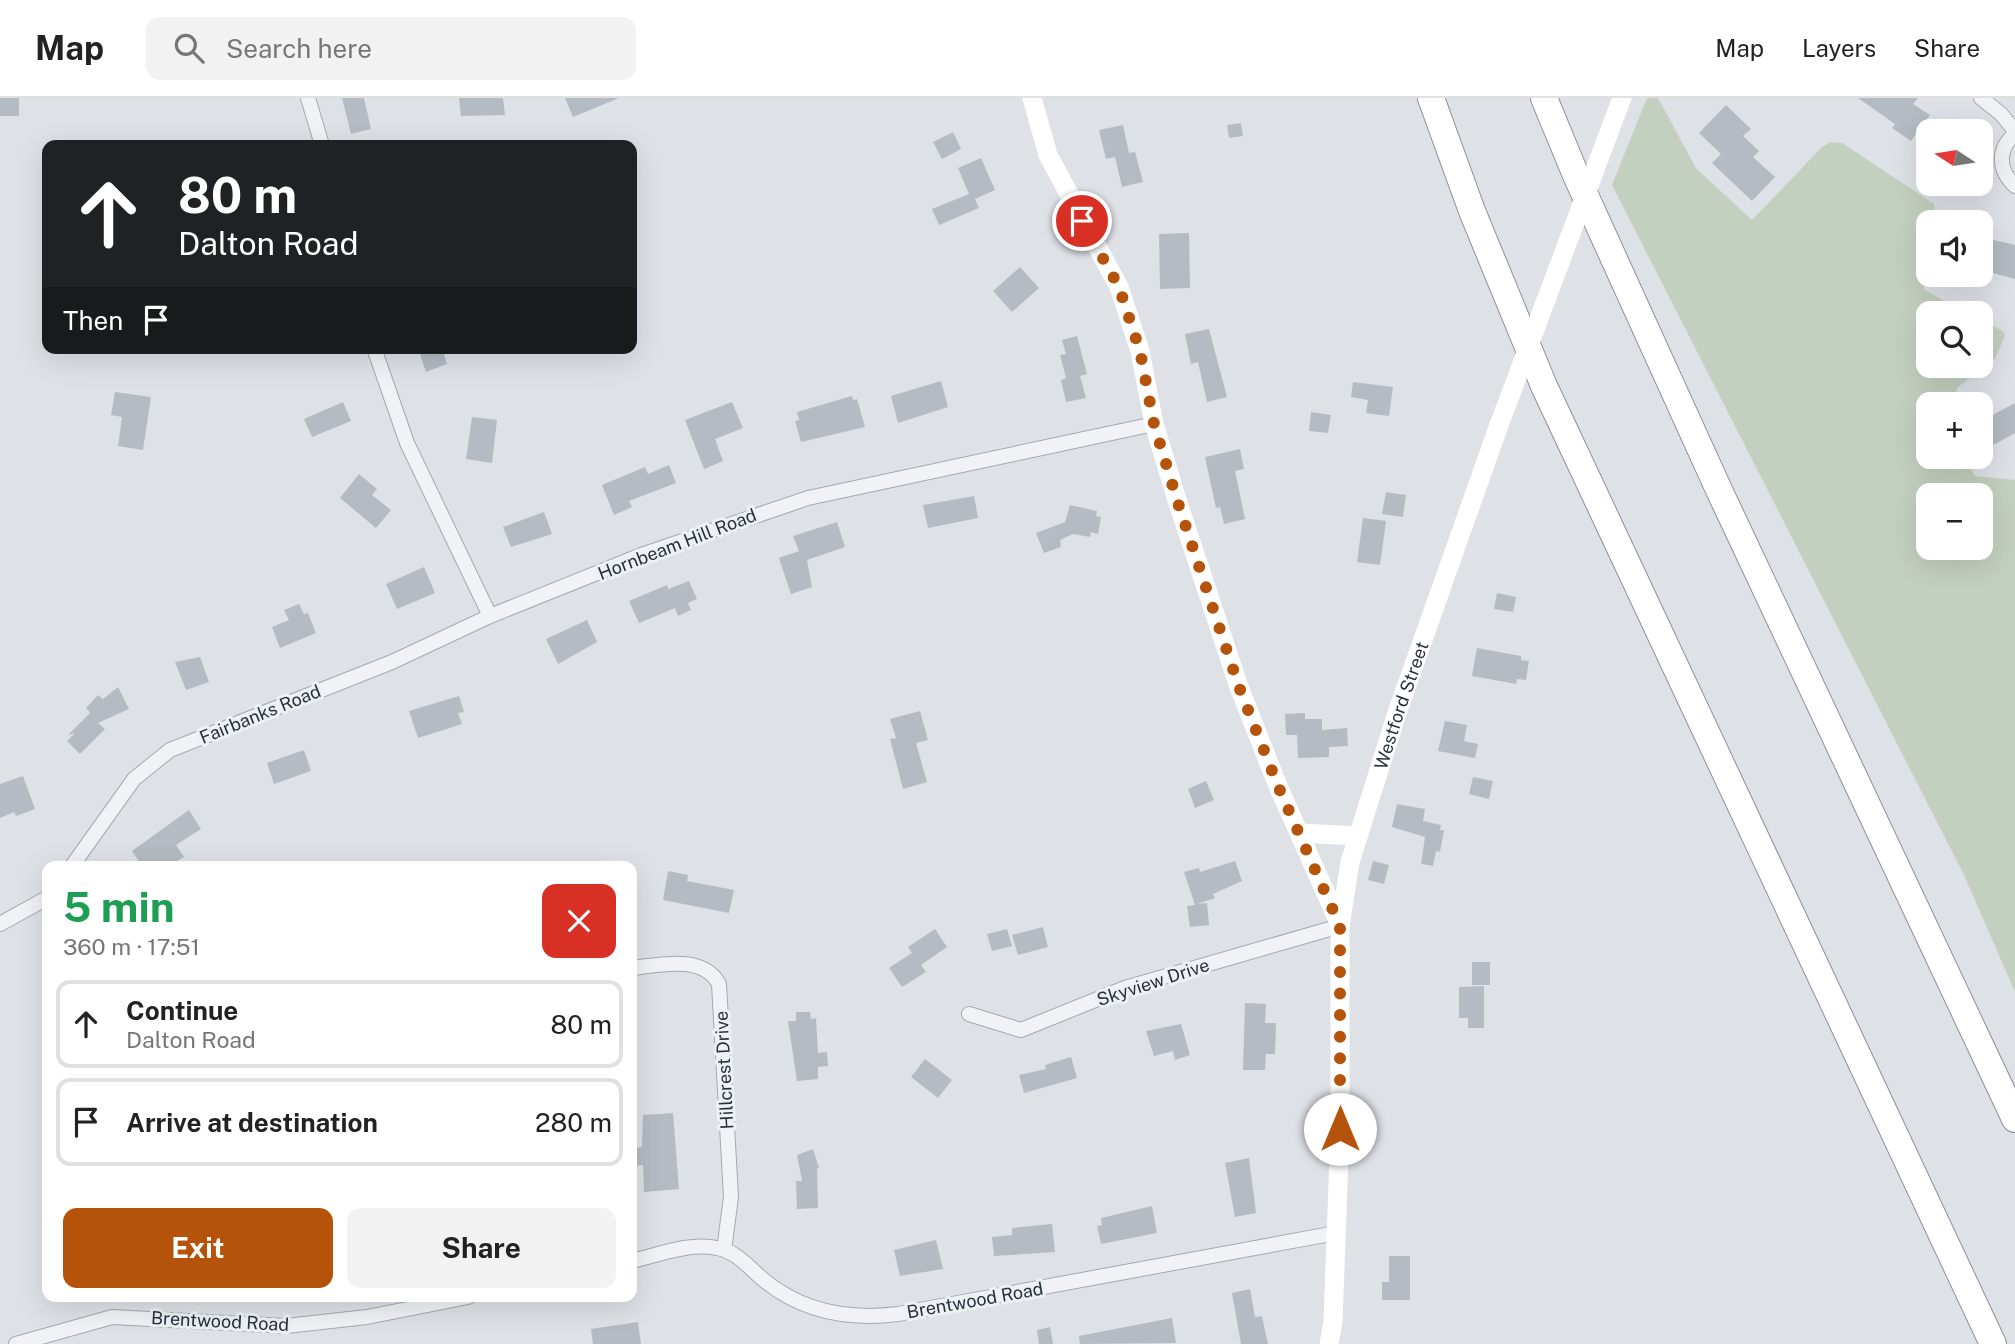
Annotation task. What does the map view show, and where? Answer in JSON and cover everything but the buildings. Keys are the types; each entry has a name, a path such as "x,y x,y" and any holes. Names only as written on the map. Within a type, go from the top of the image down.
{"highway":[{"path":"1431,98 1472,211 1544,386 1993,1344"},
{"path":"1544,98 1575,173 1725,503 2015,1119"}],"main road":[{"path":"1031,98 1048,155 1119,287 1140,351 1154,424 1239,687 1340,926"},
{"name":"Westford Street","path":"1329,1344 1333,1322 1336,1233 1340,926 1350,862 1397,713 1499,425 1622,98"},
{"path":"1299,833 1358,835"}],"street":[{"path":"308,98 321,140"},
{"path":"1981,98 2001,114 2015,133 2004,148 2001,162 2007,178 2015,186"},
{"path":"376,354 407,443 490,616"},
{"name":"Hornbeam Hill Road","path":"490,616 643,554 808,498 1154,424"},
{"name":"Fairbanks Road","path":"76,861 134,779 170,750 392,662 490,616"},
{"path":"0,924 42,901"},
{"name":"Skyview Drive","path":"969,1014 1021,1030 1125,988 1340,926"},
{"name":"Hillcrest Drive","path":"637,968 687,964 711,972 719,984 731,1197 724,1250"},
{"name":"Brentwood Road","path":"724,1250 735,1254 773,1287 796,1301 830,1312 866,1317 898,1314 1336,1233"},
{"path":"637,1260 693,1247 724,1250"},
{"name":"Brentwood Road","path":"16,1344 112,1317 286,1326 348,1321 443,1302"}],"green space":[{"path":"1647,98 1658,98 1696,168 1752,220 1822,147 1831,142 1842,143 1916,192 1916,196 1922,196 1934,204 1935,210 1916,210 1916,287 1924,287 1924,290 1945,301 1916,301 1916,378 1970,378 1957,388 1956,392 1916,392 1916,469 1971,469 1975,476 2015,480 2015,992 1964,875 1612,185"},
{"path":"1993,326 2003,331 2005,336 1993,360"}],"route":[{"path":"1082,221 1119,287 1140,351 1154,424 1205,590 1239,687 1278,786 1340,926 1340,1129"}]}
